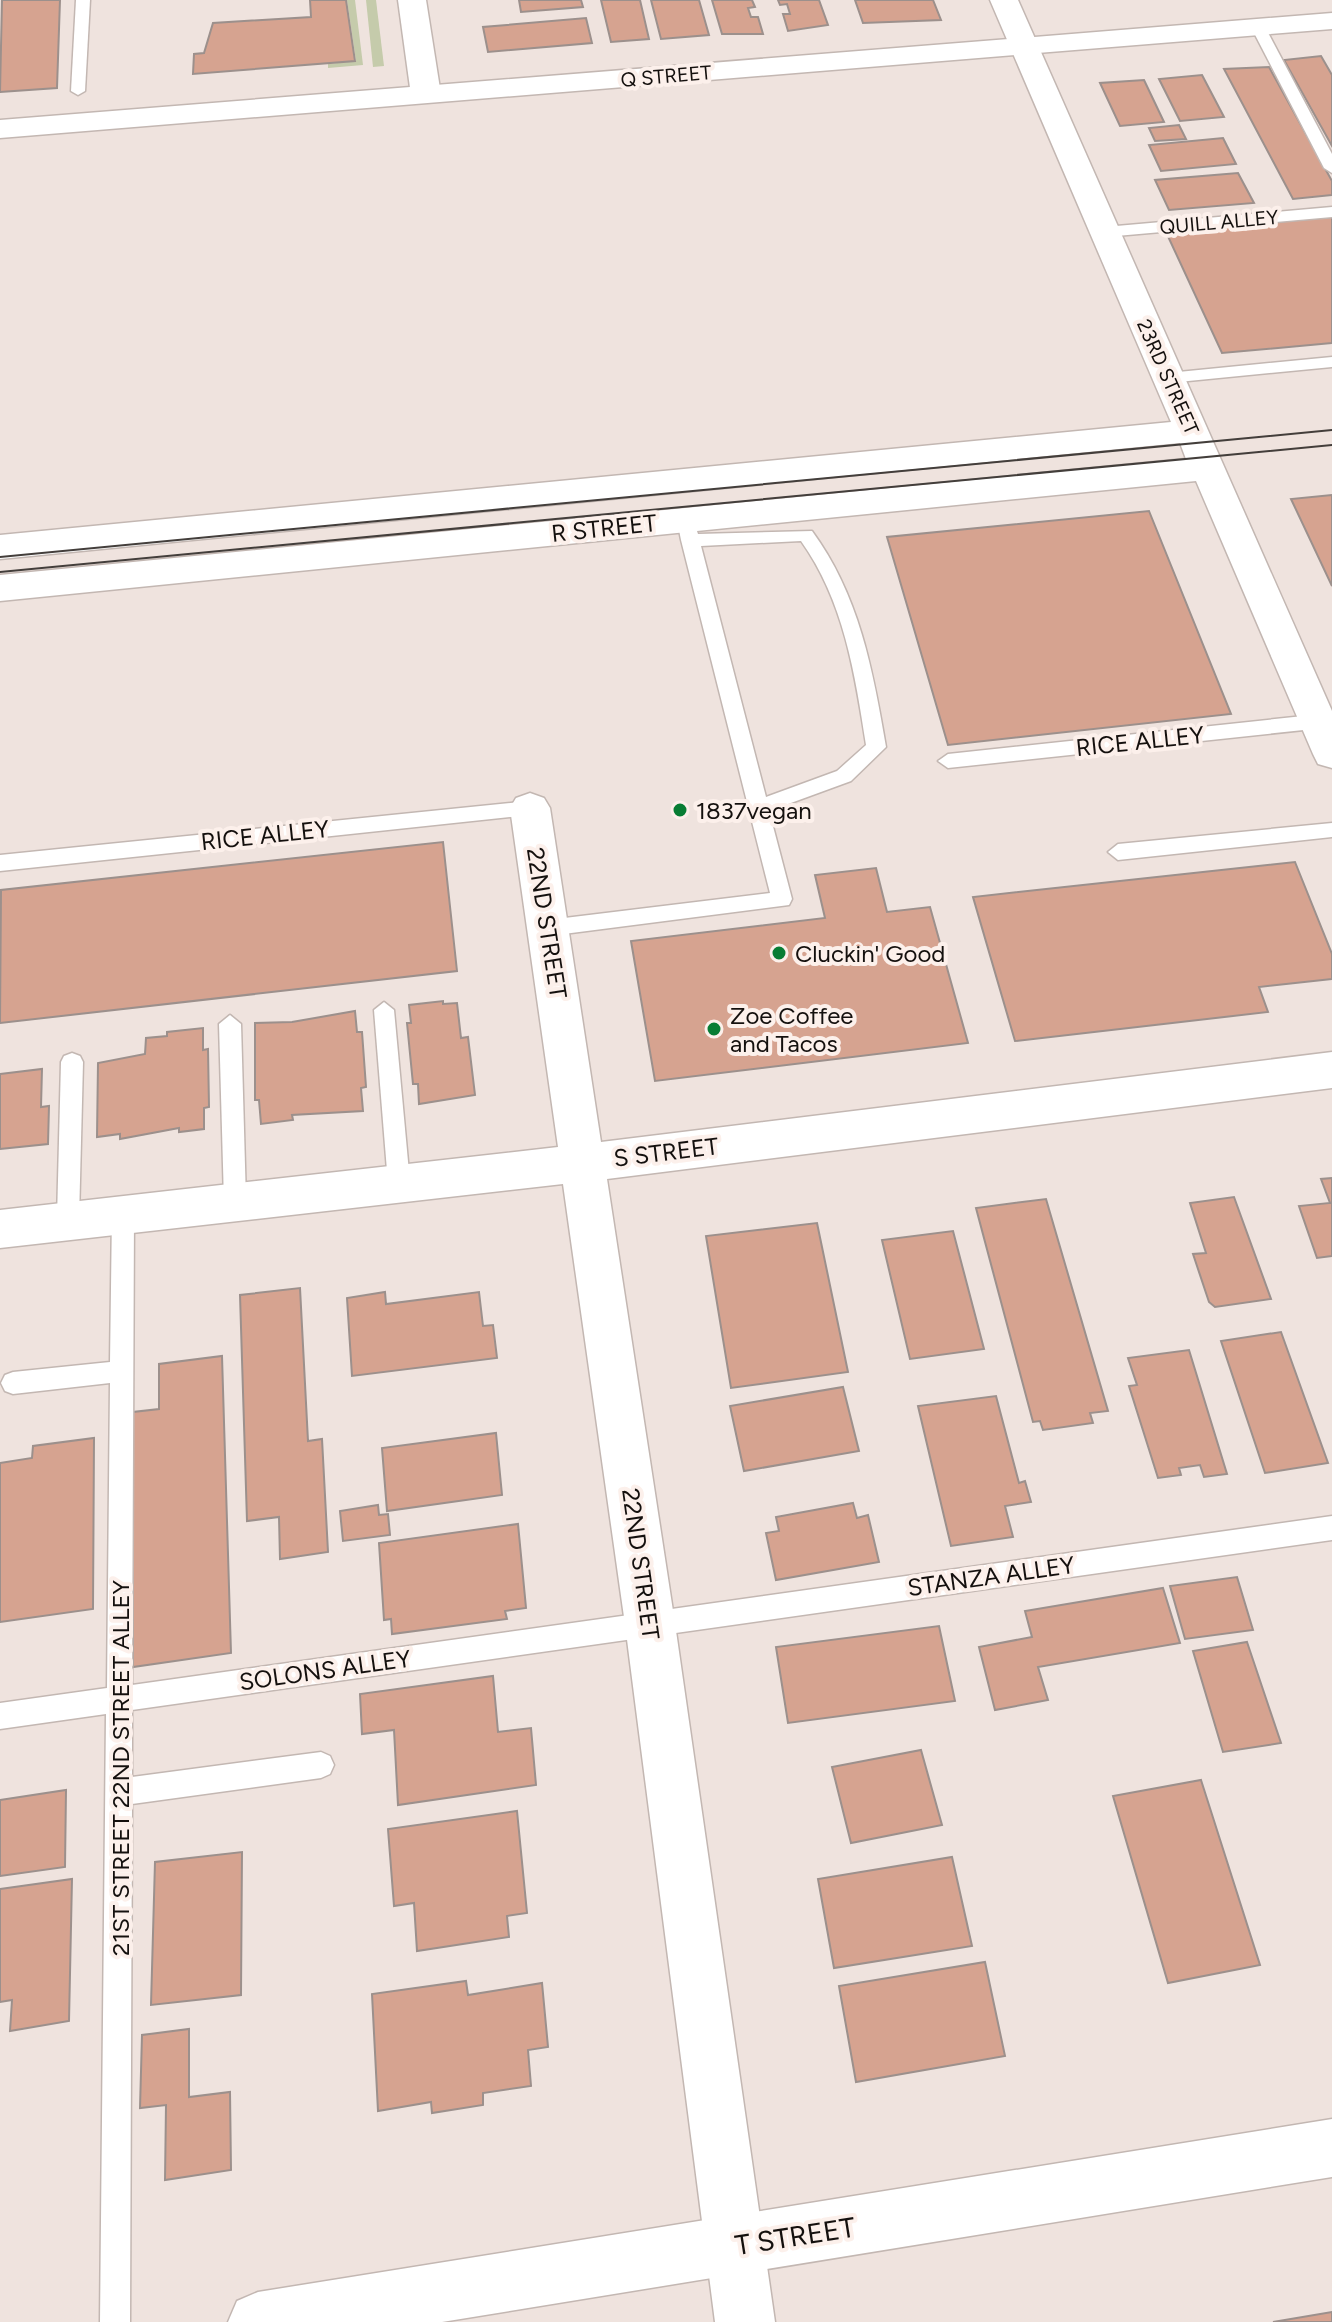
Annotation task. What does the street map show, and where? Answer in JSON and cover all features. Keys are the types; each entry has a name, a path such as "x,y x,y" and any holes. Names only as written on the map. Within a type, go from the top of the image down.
{"street":[{"path":"412,0 426,95"},
{"name":"23RD STREET","path":"1004,0 1168,378 1327,732"},
{"name":"Q STREET","path":"0,129 1332,21"},
{"name":"R STREET","path":"0,547 1192,431"},
{"name":"R STREET","path":"0,588 688,530 1208,468"},
{"name":"22ND STREET","path":"530,808 650,1624 745,2322"},
{"name":"S STREET","path":"0,1229 582,1163 1332,1070"},
{"name":"T STREET","path":"258,2322 1332,2148"}],"lane":[{"path":"78,91 83,0"},
{"path":"1258,27 1332,168"},
{"name":"QUILL ALLEY","path":"1105,232 1332,212"},
{"path":"1168,378 1332,362"},
{"path":"548,928 782,899 688,530 806,535 822,554 863,660 876,747 844,776 759,807"},
{"name":"RICE ALLEY","path":"948,761 1327,732"},
{"name":"RICE ALLEY","path":"0,863 530,808"},
{"path":"1118,852 1332,830"},
{"path":"384,1010 399,1183"},
{"path":"230,1024 235,1201"},
{"path":"68,1219 72,1062"},
{"name":"21ST STREET 22ND STREET ALLEY","path":"115,2322 123,1213"},
{"path":"13,1383 122,1371"},
{"name":"STANZA ALLEY","path":"650,1624 1332,1528"},
{"name":"SOLONS ALLEY","path":"0,1716 650,1624"},
{"path":"120,1792 321,1765"}],"green space":[{"path":"347,0 355,0 363,65 328,68 328,64 356,61"},
{"path":"366,0 376,0 384,66 373,67"}],"building":[{"path":"2,0 60,0 57,88 0,92"},
{"path":"310,0 346,0 355,61 193,74 194,54 204,53 213,23 311,17"},
{"path":"519,0 581,0 583,7 521,12"},
{"path":"601,0 640,0 649,39 611,42"},
{"path":"651,0 699,0 709,35 661,39"},
{"path":"712,0 752,0 755,7 748,8 751,17 758,17 763,34 722,34"},
{"path":"778,0 819,0 828,25 788,31 783,14 790,14 787,4 780,5"},
{"path":"855,0 933,0 941,20 863,23"},
{"path":"586,18 592,43 488,52 483,27"},
{"path":"1321,56 1332,75 1332,146 1284,60"},
{"path":"1269,67 1332,181 1332,195 1293,199 1224,69"},
{"path":"1202,75 1224,117 1180,121 1159,79"},
{"path":"1144,80 1164,122 1120,126 1100,83"},
{"path":"1179,125 1186,139 1155,141 1149,128"},
{"path":"1223,138 1236,164 1161,171 1149,145"},
{"path":"1238,173 1254,203 1169,210 1155,180"},
{"path":"1332,217 1332,343 1222,353 1166,232"},
{"path":"1332,495 1332,586 1291,499"},
{"path":"1149,511 1231,714 948,745 887,537"},
{"path":"443,842 457,971 0,1023 1,890"},
{"path":"1295,862 1332,954 1332,979 1259,987 1268,1012 1015,1041 973,897"},
{"path":"876,868 887,912 930,907 968,1043 655,1081 631,941 825,918 815,875"},
{"path":"443,1001 443,1004 457,1003 461,1038 468,1037 475,1095 419,1104 418,1084 413,1084 407,1023 411,1023 409,1005"},
{"path":"355,1011 357,1032 362,1032 366,1087 361,1088 363,1111 292,1115 293,1120 261,1124 259,1100 255,1100 255,1023 292,1022"},
{"path":"203,1028 203,1050 208,1049 209,1107 204,1108 204,1129 179,1132 179,1128 120,1139 120,1134 97,1137 98,1063 145,1054 146,1038"},
{"path":"42,1069 41,1107 49,1106 48,1144 0,1149 0,1074"},
{"path":"1332,1178 1332,1256 1317,1258 1299,1206 1330,1203 1321,1179"},
{"path":"1234,1197 1271,1299 1215,1307 1209,1302 1193,1254 1206,1253 1190,1203"},
{"path":"1046,1199 1108,1411 1090,1413 1093,1423 1043,1430 1040,1421 1033,1422 976,1208"},
{"path":"817,1223 848,1372 731,1388 706,1236"},
{"path":"953,1231 984,1349 910,1359 882,1240"},
{"path":"300,1288 308,1441 322,1439 328,1552 280,1559 279,1517 247,1521 240,1295"},
{"path":"385,1292 386,1304 479,1292 483,1326 493,1325 497,1358 352,1376 347,1298"},
{"path":"1281,1332 1328,1463 1265,1473 1221,1341"},
{"path":"1189,1350 1227,1474 1204,1477 1200,1465 1179,1468 1181,1475 1158,1478 1129,1386 1137,1385 1128,1358"},
{"path":"222,1356 231,1653 133,1667 133,1412 159,1409 159,1364"},
{"path":"843,1387 859,1451 744,1471 730,1406"},
{"path":"996,1396 1019,1483 1025,1481 1031,1502 1005,1506 1013,1537 951,1546 918,1406"},
{"path":"496,1433 502,1495 387,1511 382,1448"},
{"path":"94,1438 93,1609 0,1622 0,1463 32,1458 33,1446"},
{"path":"853,1503 857,1518 868,1515 879,1562 776,1580 766,1533 779,1531 776,1517"},
{"path":"378,1505 379,1515 388,1514 390,1535 343,1541 340,1511"},
{"path":"518,1524 526,1608 505,1611 507,1619 392,1634 391,1619 384,1620 379,1543"},
{"path":"1237,1577 1253,1630 1185,1639 1170,1586"},
{"path":"1163,1588 1180,1643 1038,1667 1048,1700 995,1710 979,1647 1032,1637 1025,1611"},
{"path":"939,1626 955,1701 788,1723 776,1647"},
{"path":"1247,1642 1281,1743 1223,1752 1193,1651"},
{"path":"493,1676 498,1732 531,1728 536,1785 398,1805 394,1730 362,1734 360,1694"},
{"path":"921,1750 942,1825 851,1843 832,1767"},
{"path":"1201,1780 1260,1965 1168,1983 1113,1796"},
{"path":"66,1790 65,1867 0,1876 0,1800"},
{"path":"517,1811 527,1913 507,1916 509,1937 417,1951 414,1903 394,1906 388,1829"},
{"path":"242,1852 241,1995 151,2005 155,1862"},
{"path":"952,1857 972,1946 834,1968 818,1879"},
{"path":"72,1879 69,2021 10,2031 12,2000 0,2002 0,1889"},
{"path":"985,1962 1005,2056 856,2082 839,1986"},
{"path":"466,1981 468,1995 542,1983 548,2047 528,2050 531,2086 483,2093 483,2105 432,2113 431,2102 378,2111 372,1994"},
{"path":"189,2029 189,2097 230,2092 231,2170 165,2180 166,2105 140,2108 142,2035"},
{"path":"1332,2312 1332,2322 1273,2322"}],"tram line":[{"path":"0,557 1332,430"},
{"path":"0,572 1332,445"}],"place":[{"name":"1837vegan","path":"680,810"},
{"name":"Cluckin' Good","path":"779,953"},
{"name":"Zoe Coffee and Tacos","path":"714,1029"}]}
